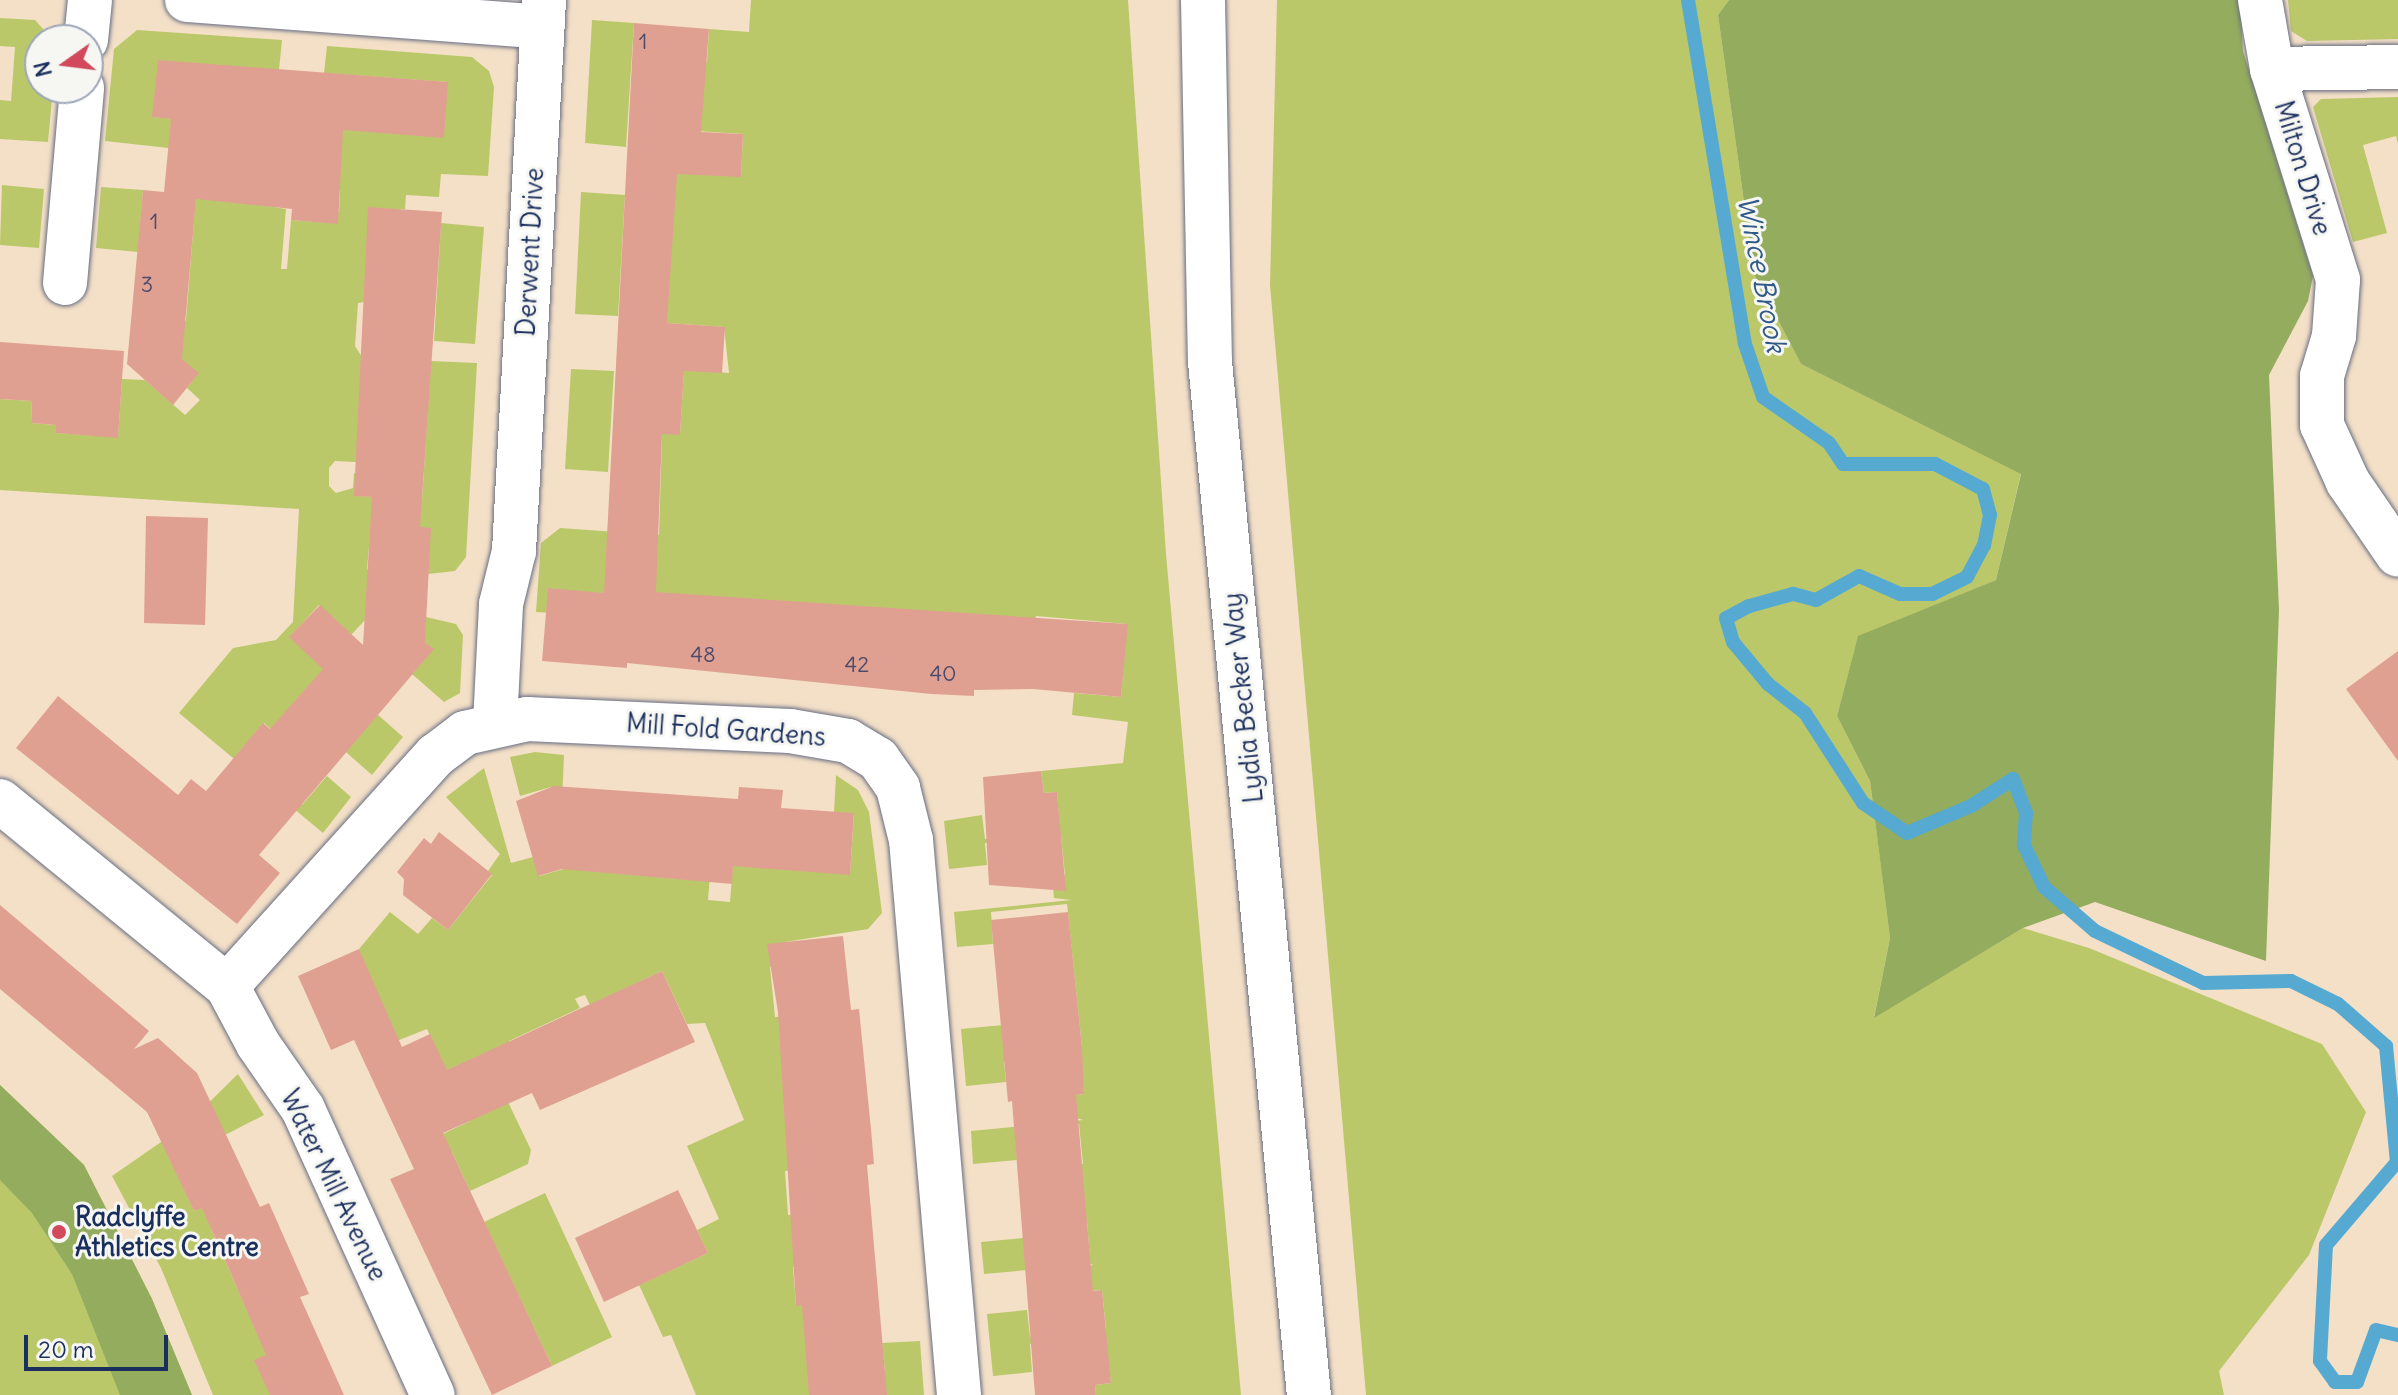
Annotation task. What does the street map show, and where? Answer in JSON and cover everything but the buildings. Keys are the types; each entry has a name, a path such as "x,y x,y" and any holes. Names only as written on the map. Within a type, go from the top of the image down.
{"street":[{"path":"88,24 90,0"},
{"path":"187,0 543,13"},
{"name":"Lydia Becker Way","path":"1203,0 1210,362 1309,1395"},
{"name":"Milton Drive","path":"2260,0 2272,69 2338,280 2334,336 2322,376 2322,425 2348,482 2398,555"},
{"name":"Derwent Drive","path":"495,724 501,604 514,551 543,13"},
{"path":"2272,69 2398,67"},
{"path":"65,283 81,104"},
{"name":"Mill Fold Gardens","path":"227,986 439,751 465,733 527,719 834,736 878,759 898,788 911,840 959,1395"},
{"name":"Water Mill Avenue","path":"0,801 227,986 258,1044 303,1109 433,1395"}],"green space":[{"path":"751,0 1128,0 1166,554 1241,1395 1096,1395 1095,1385 1111,1383 1105,1336 1030,1344 1032,1372 993,1376 987,1314 1027,1310 1030,1337 1106,1329 1102,1290 1089,1291 1087,1269 1093,1264 984,1274 981,1242 1023,1238 1090,1260 1087,1221 1069,1165 1083,1164 1079,1124 1015,1130 1017,1160 973,1164 971,1131 1083,1120 1073,1117 1071,1096 1084,1094 1080,1055 1004,1062 1006,1082 966,1086 961,1029 1003,1025 1082,1047 1067,904 991,912 993,944 957,947 954,912 1071,900 1054,898 1052,876 1065,875 1061,836 985,843 987,865 949,869 944,821 982,815 985,839 1060,831 1057,792 1044,793 1041,771 1123,763 1128,722 1072,715 1074,693 1121,697 1127,624 1036,616 1033,637 536,612 541,543 560,528 659,535 662,434 680,434 684,369 729,373 724,327 667,323 668,172 741,176 743,134 679,130 707,61 709,29 749,32"},
{"path":"1277,0 1729,0 1718,15 1754,274 1801,364 2021,473 1996,580 1858,637 1837,716 1870,781 1890,938 1874,1017 2023,928 2089,948 2322,1044 2366,1112 2309,1255 2219,1371 2224,1395 1366,1395 1270,285"},
{"path":"1729,0 2240,0 2243,51 2313,276 2308,301 2269,375 2279,610 2266,961 2095,902 2023,928 1874,1018 1890,938 1870,781 1837,716 1858,636 1996,580 2021,474 1801,364 1754,274 1718,15"},
{"path":"2288,0 2398,0 2398,39 2307,41 2291,31"},
{"path":"0,18 35,20 39,24 24,24 24,104 52,104 48,142 0,139 0,100 11,101 15,47 0,46"},
{"path":"592,20 634,23 626,147 585,143"},
{"path":"137,30 282,40 279,70 153,117 284,128 447,82 324,73 327,46 472,57 489,71 494,87 488,176 441,174 439,197 406,195 405,209 387,209 364,302 358,303 355,346 362,357 374,463 335,461 329,468 329,486 336,493 353,488 354,473 360,474 359,496 422,500 431,361 477,363 466,557 455,571 428,574 371,524 367,569 426,617 456,624 463,635 460,693 444,702 412,674 433,649 381,603 351,635 319,605 290,637 403,737 372,775 331,739 278,736 264,723 239,752 302,805 327,776 351,797 323,833 179,713 233,648 276,640 293,622 299,509 0,490 0,399 32,401 31,423 56,425 56,433 118,437 122,379 145,380 185,415 200,400 187,388 198,373 170,349 186,320 196,194 286,209 281,269 287,269 291,220 331,223 333,212 339,212 340,190 214,153 105,141 114,49"},
{"path":"2398,97 2398,144 2396,136 2363,145 2387,233 2353,242 2313,107 2321,99"},
{"path":"2,185 44,189 39,248 0,245"},
{"path":"101,187 143,190 138,252 96,248"},
{"path":"581,192 625,195 618,316 575,314"},
{"path":"441,223 484,227 475,344 434,341"},
{"path":"571,369 614,371 608,472 565,469"},
{"path":"535,752 564,755 562,802 556,801 551,787 520,796 510,757"},
{"path":"484,768 511,863 533,857 539,876 574,866 676,879 711,862 708,900 730,902 733,864 850,874 854,814 834,812 836,775 858,790 869,812 882,913 868,929 785,942 786,965 770,967 775,1017 788,1016 802,1170 785,1171 788,1215 808,1214 812,1265 793,1267 796,1305 811,1304 885,1371 882,1343 920,1341 924,1395 696,1395 671,1335 663,1337 639,1285 708,1253 697,1230 719,1219 687,1146 744,1120 705,1023 687,1024 662,971 590,1005 585,995 579,997 575,999 580,1008 509,1041 526,1080 507,1100 531,1150 528,1164 470,1191 452,1152 430,1140 470,1121 427,1029 389,1044 359,949 390,912 418,934 432,918 448,930 492,875 488,871 500,854 446,797"},
{"path":"238,1074 264,1115 225,1135 179,1178 194,1211 217,1201 211,1229 251,1319 268,1312 270,1395 213,1395 161,1268 112,1176 187,1124"},
{"name":"Radclyffe Athletics Centre","path":"0,1085 84,1165 152,1299 192,1395 0,1395"},
{"path":"0,1085 84,1165 152,1299 192,1395 120,1395 72,1274 32,1213 0,1180"},
{"path":"545,1193 612,1337 552,1366 484,1222"}],"waterway":[{"name":"Wince Brook","path":"1688,0 1745,344 1763,397 1829,443 1843,464 1935,464 1983,489 1990,515 1984,545 1967,577 1932,594 1900,594 1859,576 1816,600 1793,594 1749,606 1726,618 1733,642 1768,684 1805,713 1863,803 1907,833 1971,806 2013,779 2026,813 2024,845 2044,887 2095,931 2203,983 2291,981 2338,1004 2386,1046 2397,1162 2326,1245 2320,1361 2335,1382 2357,1382 2376,1330 2398,1335"}],"place":[{"name":"Radclyffe Athletics Centre","path":"59,1232"}]}
